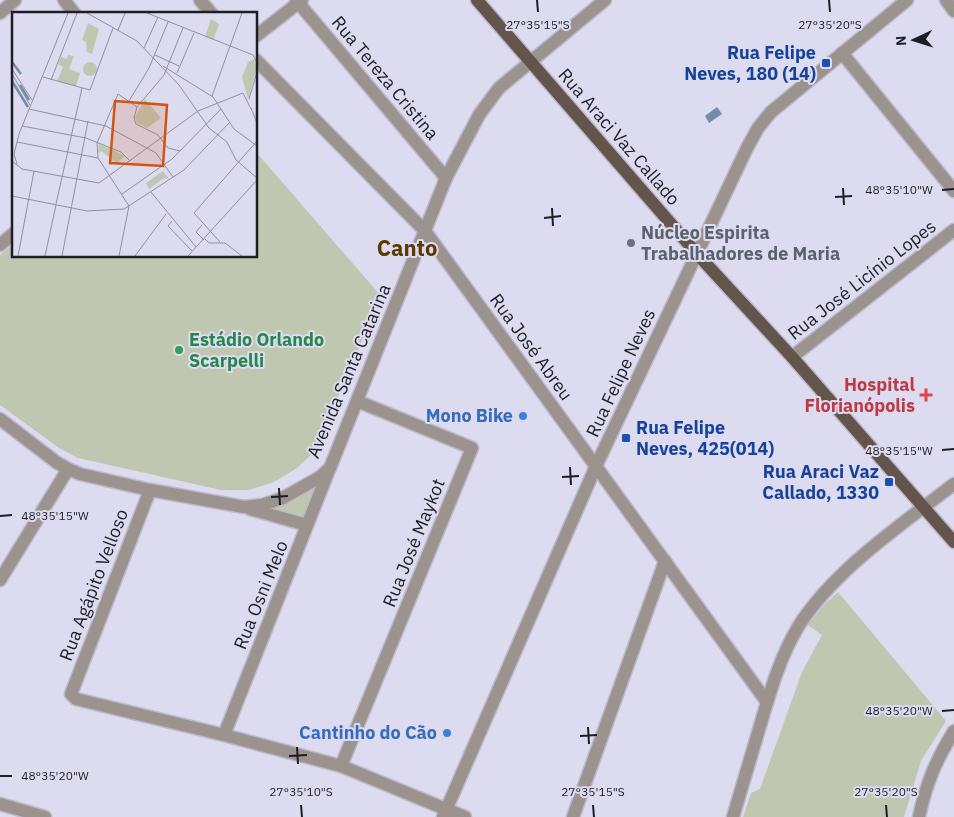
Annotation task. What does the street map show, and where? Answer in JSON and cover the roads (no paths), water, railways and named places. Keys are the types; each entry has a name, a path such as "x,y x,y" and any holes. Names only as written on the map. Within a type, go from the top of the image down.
{"main road":[{"name":"Rua Araci Vaz Callado","path":"477,0 698,255 792,357 954,542"}],"street":[{"path":"0,13 16,0"},
{"path":"64,0 73,12"},
{"path":"200,0 210,12"},
{"name":"Avenida Santa Catarina","path":"0,419 68,469 150,490 244,507 262,505 283,498 320,477 330,468 446,178 479,115 499,88 605,0"},
{"name":"Rua Felipe Neves","path":"445,813 596,466 758,128 771,112 842,52 908,0"},
{"path":"946,0 954,11"},
{"path":"258,34 299,1"},
{"name":"Rua Tereza Cristina","path":"299,1 446,178"},
{"path":"842,52 954,191"},
{"name":"Rua José Abreu","path":"258,62 425,231 767,702"},
{"name":"Rua José Licínio Lopes","path":"792,357 954,230"},
{"path":"0,245 12,236"},
{"name":"Rua José Maykot","path":"341,766 472,448 357,401"},
{"name":"Rua Osni Melo","path":"224,735 330,468"},
{"path":"0,580 68,469"},
{"path":"734,817 778,668 798,627 817,601 864,555 954,484"},
{"name":"Rua Agápito Velloso","path":"150,490 71,694 76,699 224,735"},
{"path":"244,507 307,525"},
{"path":"573,817 665,561"},
{"path":"919,817 927,785 938,756 954,731"},
{"path":"224,735 341,766 445,813 465,817"},
{"path":"0,804 45,817"}],"water":[{"path":"717,107 722,114 709,123 705,116"}],"place":[{"name":"Rua Felipe Neves, 180 (14)","path":"826,63"},
{"name":"Núcleo Espirita Trabalhadores de Maria","path":"631,243"},
{"name":"Estádio Orlando Scarpelli","path":"179,350"},
{"name":"Hospital Florianópolis","path":"926,395"},
{"name":"Mono Bike","path":"523,416"},
{"name":"Rua Felipe Neves, 425(014)","path":"626,438"},
{"name":"Rua Araci Vaz Callado, 1330","path":"889,482"},
{"name":"Cantinho do Cão","path":"447,733"}],"district":[{"name":"Canto","path":"407,248"}]}
